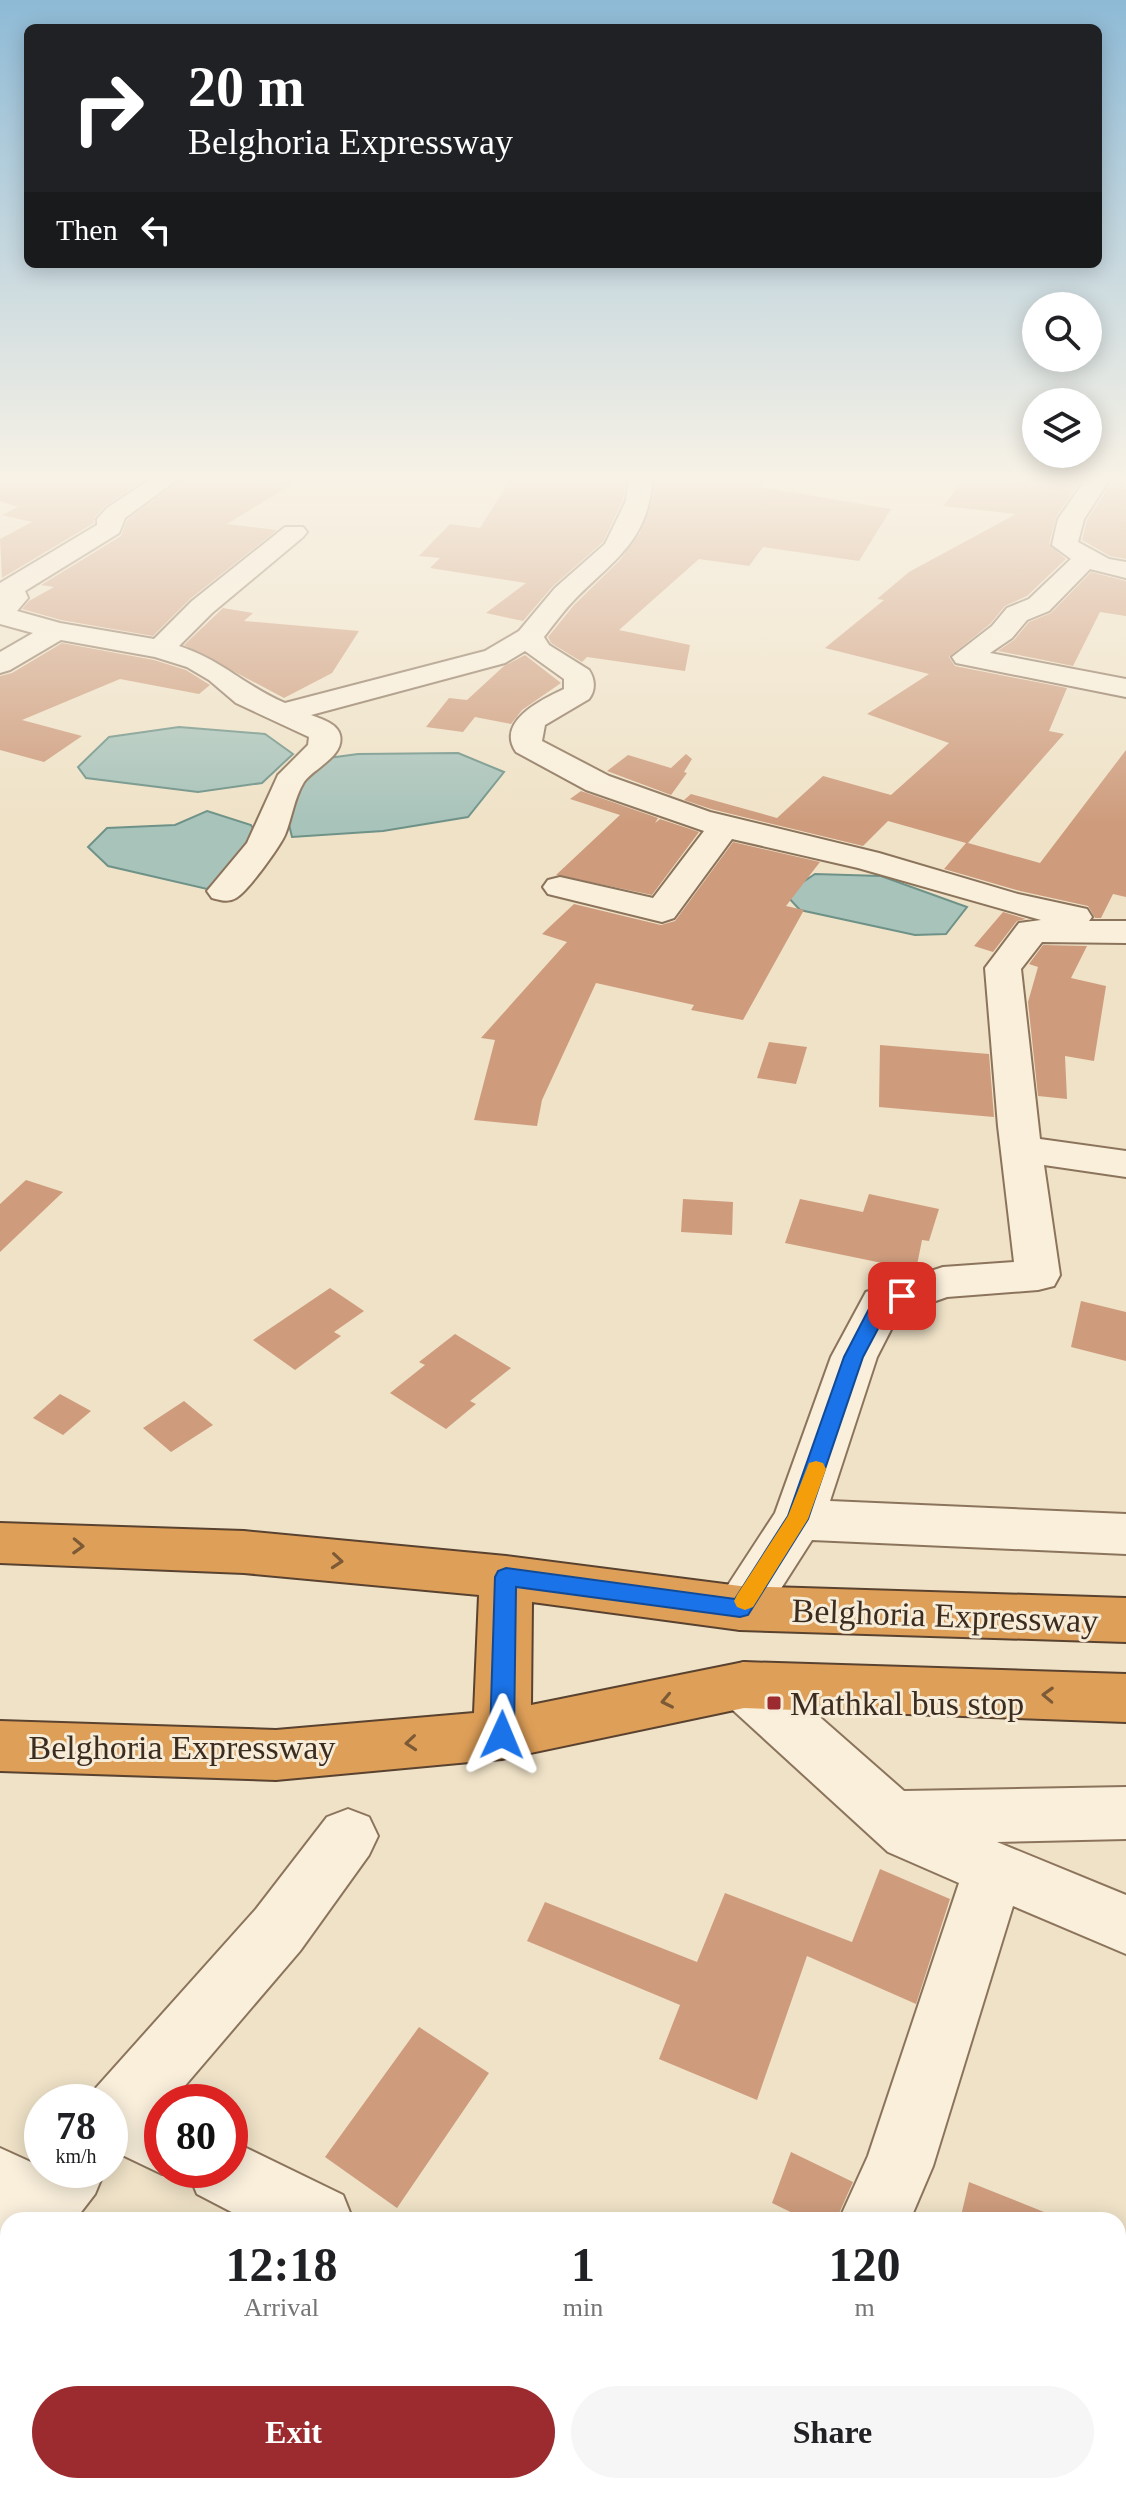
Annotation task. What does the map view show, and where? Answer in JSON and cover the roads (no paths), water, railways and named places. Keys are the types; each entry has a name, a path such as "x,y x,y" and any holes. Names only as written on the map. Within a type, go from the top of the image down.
{"highway":[{"name":"Belghoria Expressway","path":"0,1543 244,1552 506,1577 740,1608 1126,1620"},
{"path":"502,1735 506,1577"},
{"name":"Belghoria Expressway","path":"0,1746 276,1755 502,1735 744,1685 1126,1698"}],"street":[{"path":"160,649 222,590"},
{"path":"279,714 495,657 529,637 569,590"},
{"path":"1052,590 1039,605 1017,614 1002,632 966,657 1126,688"},
{"path":"1,593 14,595 14,598 0,615 57,631 160,649 197,661 219,674 246,697 324,732 327,740 323,749 289,779 265,839 224,891"},
{"path":"0,664 57,631"},
{"path":"529,637 539,651 579,676 579,693 532,719 525,733 527,745 557,765 620,791 724,827 867,860 1010,903 1126,930"},
{"path":"560,887 662,911 724,827"},
{"path":"740,1608 798,1519 854,1357 882,1303 943,1282 1038,1275 1021,1149 1003,968 1032,931 1126,930"},
{"path":"1021,1149 1126,1164"},
{"path":"798,1519 1126,1534"},
{"path":"744,1685 909,1833 1126,1925"},
{"path":"893,1818 1126,1813"},
{"path":"129,2126 348,1836"},
{"path":"878,2212 899,2166 993,1871"},
{"path":"248,2184 302,2212"}],"water":[{"path":"179,727 265,734 293,754 262,783 198,792 86,778 78,767 109,737"},
{"path":"458,753 504,772 468,817 383,831 292,837 283,800 321,759 358,754"},
{"path":"207,811 251,825 260,840 207,889 108,866 88,847 107,828 175,825"},
{"path":"815,874 881,876 967,907 946,934 915,935 800,910 785,894"}],"place":[{"name":"Mathkal bus stop","path":"774,1703"}]}
